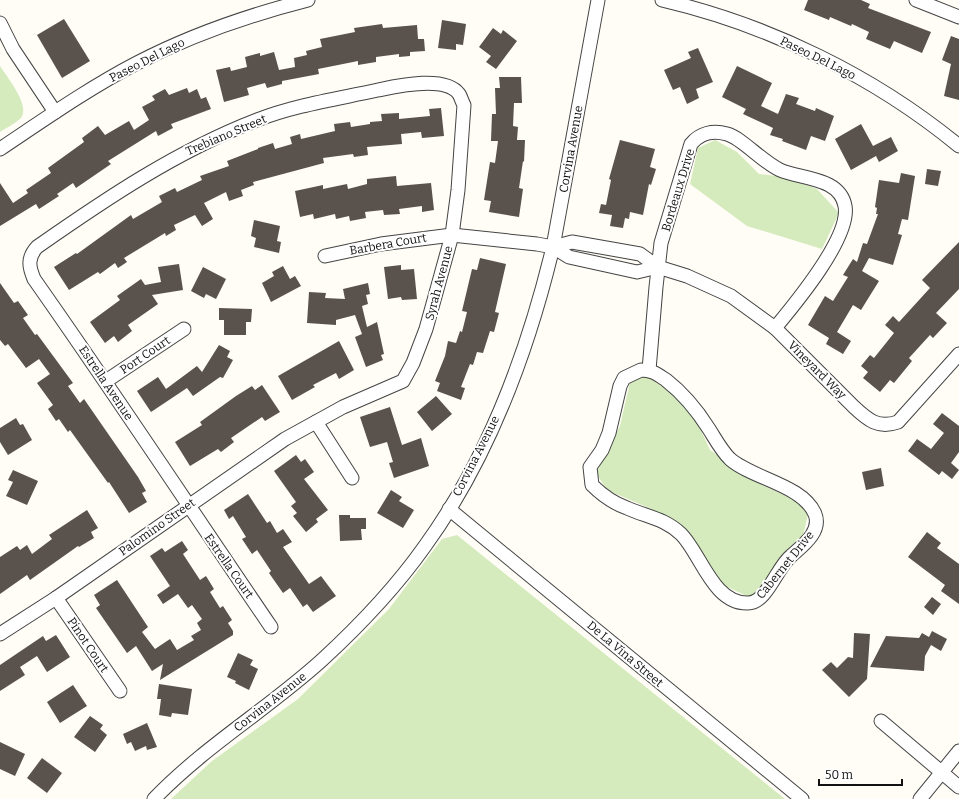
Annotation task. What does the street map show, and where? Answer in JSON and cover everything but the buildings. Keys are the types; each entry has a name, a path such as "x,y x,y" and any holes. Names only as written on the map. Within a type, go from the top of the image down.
{"street":[{"name":"Paseo Del Lago","path":"0,149 55,112 132,66 180,43 247,17 308,0"},
{"name":"Corvina Avenue","path":"154,799 206,751 289,688 347,635 404,573 426,546 473,466 508,391 534,321 553,247 598,0"},
{"name":"Paseo Del Lago","path":"662,0 739,23 809,52 867,82 900,102 959,146"},
{"path":"916,0 959,17"},
{"path":"0,24 12,49 55,112"},
{"name":"Trebiano Street","path":"29,259 37,247 125,186 171,160 258,120 308,105 387,89 424,84 442,84 452,88"},
{"name":"Syrah Avenue","path":"316,422 343,407 403,381 408,374 426,328 452,235 458,190 464,105 459,94 452,88"},
{"name":"Bordeaux Drive","path":"649,370 658,267 662,243 691,144 697,137 706,133 734,136 773,166 791,174 825,183 834,188 841,195 845,204 846,214 841,229 828,256 813,280 775,328"},
{"name":"Barbera Court","path":"325,256 381,244 452,235 553,247"},
{"name":"Vineyard Way","path":"553,247 572,242 640,254 658,267 687,276 731,296 775,328 867,419 877,423 888,425 898,422 959,354"},
{"path":"553,247 569,257 637,272 658,267"},
{"name":"Estrella Avenue","path":"29,259 29,268 34,279 106,381 188,505"},
{"name":"Port Court","path":"106,381 184,329"},
{"name":"Cabernet Drive","path":"641,370 649,370 657,373 678,389 689,400 720,448 729,458 754,474 794,493 810,507 815,515 814,530 809,540 789,557 779,569 764,595 757,601 748,604 727,596 715,585 681,534 666,522 651,515 628,509 612,501 592,485 590,467 602,450 609,433 620,386 624,378 641,370"},
{"path":"316,422 352,478"},
{"name":"Palomino Street","path":"0,634 56,598 285,439 316,422"},
{"name":"Estrella Court","path":"188,505 271,627"},
{"name":"De La Vina Street","path":"449,509 802,799"},
{"name":"Pinot Court","path":"56,598 120,692"},
{"path":"881,721 959,787"},
{"path":"920,799 959,751"}],"green space":[{"path":"0,66 21,99 23,113 19,120 0,132"},
{"path":"715,140 737,152 759,174 785,177 817,189 839,213 822,249 747,226 690,184 698,148"},
{"path":"643,376 666,380 694,415 710,450 762,485 810,507 802,539 778,559 757,601 711,579 689,531 649,508 607,490 596,473 620,426 630,382"},
{"path":"457,535 785,799 171,799 212,761 298,699 389,609 442,539"}]}
